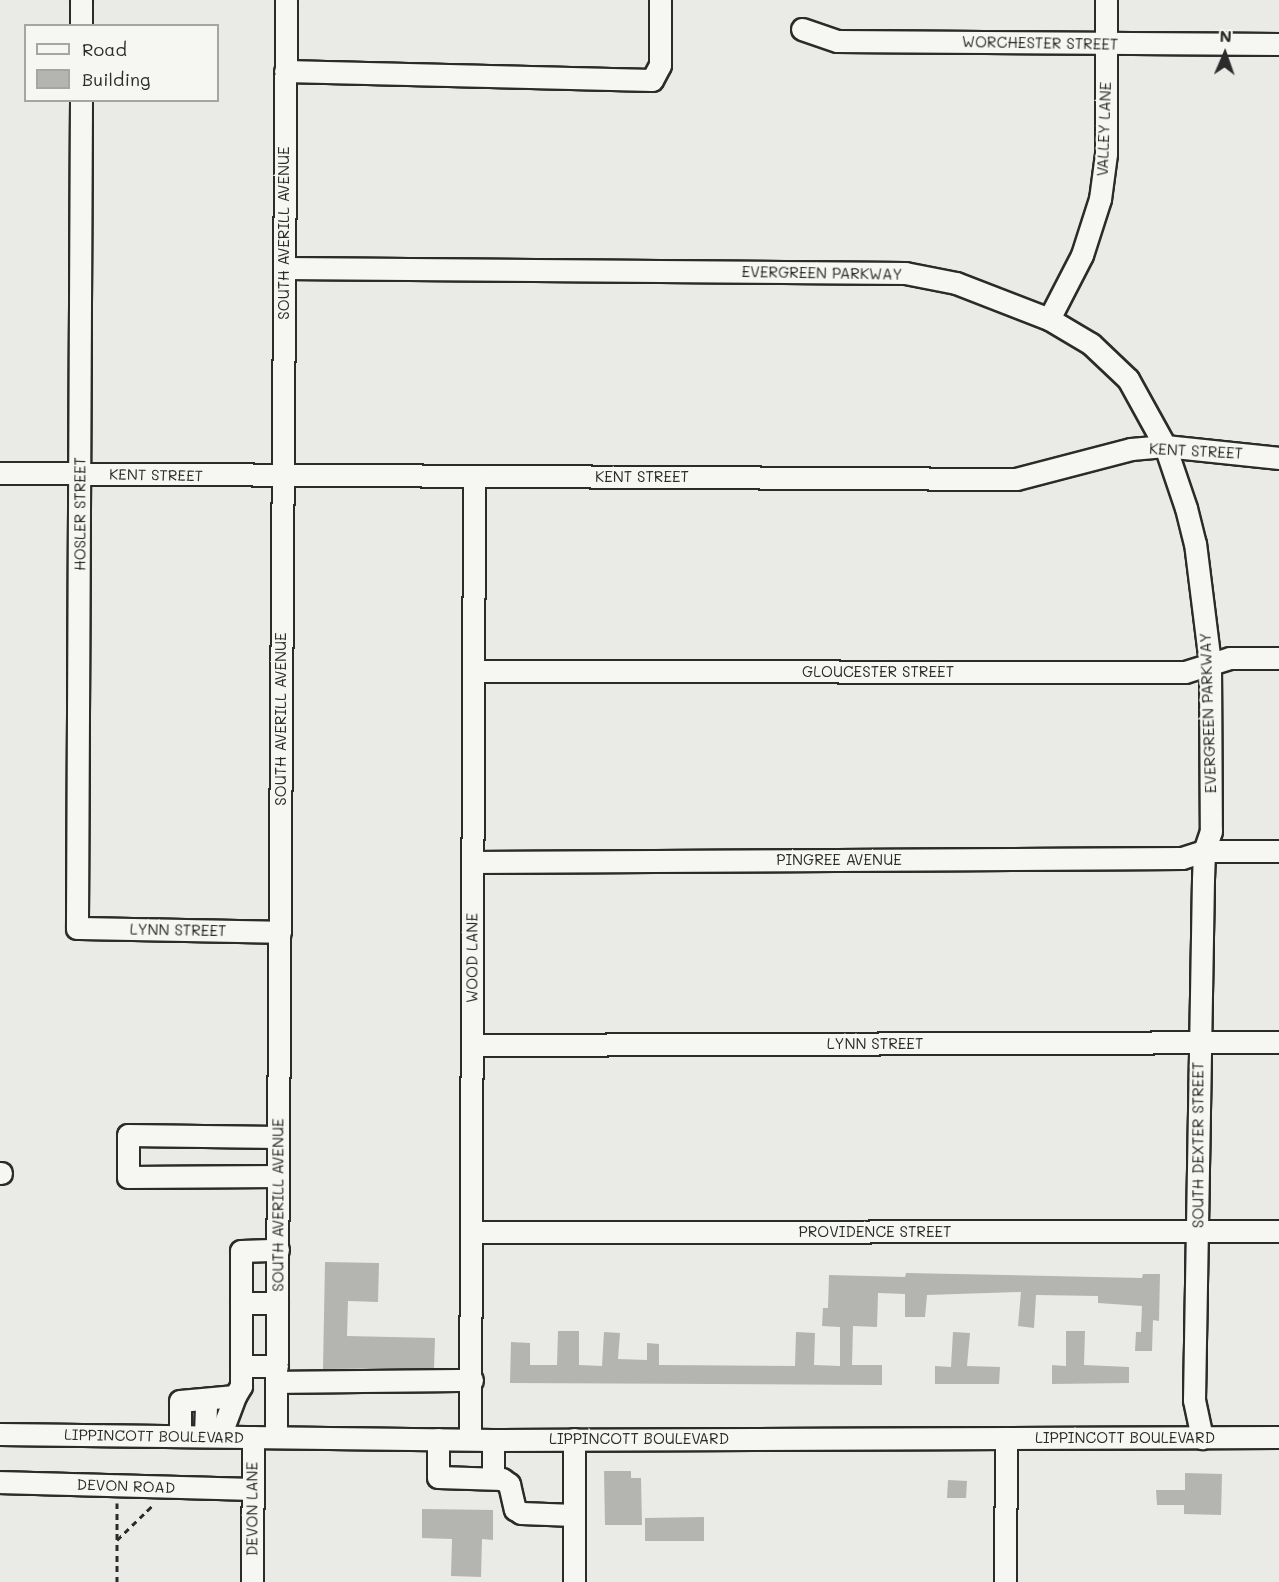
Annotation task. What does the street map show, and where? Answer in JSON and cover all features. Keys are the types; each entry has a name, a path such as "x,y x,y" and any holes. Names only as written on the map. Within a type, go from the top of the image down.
{"street":[{"path":"81,0 81,24"},
{"name":"SOUTH AVERILL AVENUE","path":"276,1437 286,0"},
{"path":"285,71 652,80 660,65 660,0"},
{"name":"VALLEY LANE","path":"1049,319 1082,255 1100,199 1106,154 1106,0"},
{"name":"WORCHESTER STREET","path":"802,29 837,41 1279,44"},
{"name":"HOSLER STREET","path":"77,928 81,102"},
{"name":"EVERGREEN PARKWAY","path":"284,268 905,273 956,282 1049,319 1091,344 1128,379 1165,446 1195,543 1210,664 1211,831 1204,851"},
{"name":"KENT STREET","path":"0,473 283,477 1016,479 1131,449 1165,446 1279,458"},
{"name":"WOOD LANE","path":"470,1439 474,476"},
{"name":"GLOUCESTER STREET","path":"474,672 1185,672 1230,658 1279,658"},
{"path":"1204,851 1279,851"},
{"name":"PINGREE AVENUE","path":"472,862 1182,858 1204,851"},
{"name":"SOUTH DEXTER STREET","path":"1202,1438 1194,1400 1198,1042 1204,851"},
{"name":"LYNN STREET","path":"77,928 280,932"},
{"name":"LYNN STREET","path":"472,1045 1279,1042"},
{"path":"278,1137 128,1135 128,1177 278,1176"},
{"name":"PROVIDENCE STREET","path":"471,1232 1279,1231"},
{"path":"213,1436 241,1386 241,1251 278,1250"},
{"path":"241,1303 277,1303"},
{"path":"241,1366 277,1374 472,1380"},
{"path":"180,1435 180,1401 235,1396"},
{"path":"206,1399 213,1436"},
{"name":"LIPPINCOTT BOULEVARD","path":"0,1434 493,1440 1279,1437"},
{"name":"DEVON LANE","path":"252,1582 253,1437"},
{"path":"438,1439 438,1477 493,1478 509,1484 515,1509 521,1513 574,1515"},
{"path":"574,1439 574,1582"},
{"path":"1005,1582 1006,1439"},
{"path":"493,1440 493,1478"},
{"name":"DEVON ROAD","path":"0,1482 252,1489"}],"path":[{"path":"117,1501 117,1582"},
{"path":"117,1540 156,1502"}],"building":[{"path":"325,1262 379,1263 378,1302 348,1301 347,1336 435,1338 434,1368 323,1369"},
{"path":"906,1273 1142,1278 1143,1274 1160,1274 1159,1321 1153,1320 1152,1351 1135,1351 1136,1332 1141,1332 1142,1306 1098,1303 1098,1296 1036,1295 1034,1328 1018,1326 1021,1292 927,1295 925,1317 905,1317 905,1294 878,1293 877,1327 853,1326 852,1365 882,1365 882,1385 510,1383 511,1342 530,1343 530,1365 557,1365 558,1331 579,1331 579,1365 602,1366 604,1332 620,1333 618,1359 647,1360 647,1343 659,1344 659,1365 795,1366 796,1332 815,1333 814,1365 840,1366 840,1327 822,1326 823,1308 828,1308 829,1275 905,1277"},
{"path":"1066,1331 1085,1331 1084,1365 1129,1367 1129,1383 1052,1384 1052,1365 1066,1366"},
{"path":"953,1332 970,1333 967,1366 1000,1367 999,1384 935,1384 935,1366 951,1367"},
{"path":"604,1471 631,1471 631,1478 641,1478 642,1525 605,1525"},
{"path":"1185,1473 1222,1474 1221,1515 1184,1514 1184,1505 1157,1505 1156,1490 1185,1490"},
{"path":"948,1480 967,1481 966,1498 947,1498"},
{"path":"422,1509 493,1510 493,1540 482,1539 481,1577 451,1576 452,1539 422,1538"},
{"path":"704,1517 704,1541 645,1541 645,1518"}]}
